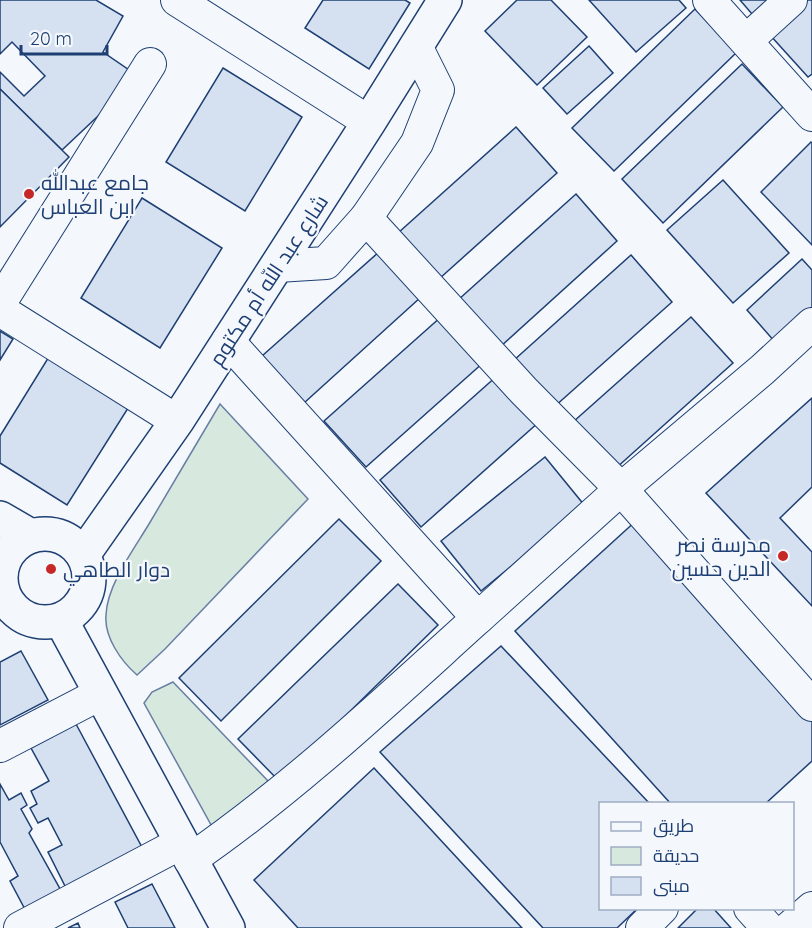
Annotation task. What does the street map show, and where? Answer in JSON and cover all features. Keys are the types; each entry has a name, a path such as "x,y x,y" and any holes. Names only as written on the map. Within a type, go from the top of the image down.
{"main road":[{"name":"شارع عبد اللّه أم مكتوم","path":"83,555 177,421 445,0"},
{"path":"0,518 31,536"},
{"path":"46,534 60,537 73,544 83,555 90,580 87,593 77,609 61,620 34,621 11,606 4,595 1,567 18,543 31,536 46,534"},
{"path":"61,620 228,928"}],"street":[{"path":"177,0 369,122"},
{"path":"709,0 812,115"},
{"path":"747,40 791,0"},
{"path":"277,266 326,263 366,218 417,143 438,90 416,46"},
{"path":"0,303 150,64"},
{"path":"366,218 524,391 621,489 812,705"},
{"path":"0,310 177,421"},
{"path":"20,928 186,851 275,795 352,732 621,489 762,370 812,324"},
{"path":"228,341 478,618"},
{"path":"0,746 100,694"},
{"path":"789,928 812,908"},
{"path":"642,928 661,910"},
{"path":"751,910 768,928"}],"green space":[{"path":"220,404 308,499 165,649 137,675 120,656 108,632 106,615 111,592 129,556"},
{"path":"173,682 269,782 215,832 144,703 152,692"}],"building":[{"path":"0,0 96,0 123,16 103,52 132,72 114,101 62,150 0,89 0,72 24,96 45,76 12,42 0,54"},
{"path":"323,0 405,0 410,3 369,69 305,28"},
{"path":"517,0 551,0 587,37 537,85 485,31"},
{"path":"589,0 679,0 686,8 636,52"},
{"path":"740,0 781,0 758,21"},
{"path":"808,0 812,0 812,74 808,77 770,35"},
{"path":"695,9 736,53 614,171 572,128"},
{"path":"589,46 613,73 567,114 543,88"},
{"path":"742,64 783,107 663,223 622,179"},
{"path":"223,68 302,117 245,211 166,162"},
{"path":"0,89 69,157 0,227"},
{"path":"516,127 557,173 439,279 398,233"},
{"path":"812,143 812,245 761,192"},
{"path":"723,180 789,253 733,303 667,230"},
{"path":"576,194 617,241 500,347 458,300"},
{"path":"142,198 222,248 160,348 81,298"},
{"path":"380,251 421,297 304,403 262,356"},
{"path":"631,255 672,302 554,407 513,361"},
{"path":"802,259 812,270 812,307 775,342 747,310"},
{"path":"442,316 484,362 366,467 324,421"},
{"path":"691,317 733,363 615,469 573,422"},
{"path":"0,331 13,339 0,360"},
{"path":"50,355 130,405 67,505 0,463 0,436"},
{"path":"498,375 539,422 421,527 380,480"},
{"name":"مدرسة نصر الدين حسين","path":"812,398 812,487 780,518 812,552 812,606 706,493"},
{"path":"545,457 585,506 481,591 441,541"},
{"path":"339,519 381,561 221,721 179,678"},
{"path":"638,519 812,712 812,761 767,802 669,802 515,631"},
{"path":"398,584 438,625 279,781 238,739"},
{"path":"501,646 648,802 599,802 599,910 636,910 617,928 543,928 380,752"},
{"path":"21,651 48,700 0,725 0,662"},
{"path":"76,724 144,851 68,892 48,852 62,845 48,818 38,823 30,808 37,804 31,791 49,781 31,748"},
{"path":"374,768 522,928 298,928 254,880"},
{"path":"0,784 9,800 21,793 27,805 21,809 32,829 29,833 64,896 28,915 10,881 18,876 0,842"},
{"path":"152,884 175,928 128,928 115,902"},
{"path":"696,910 715,910 731,928 678,928"},
{"path":"78,923 80,928 68,928"}],"place":[{"name":"جامع عبدالله ابن العباس","path":"29,194"},
{"name":"مدرسة نصر الدين حسين","path":"783,556"},
{"name":"دوار الطاهي","path":"51,569"}]}
